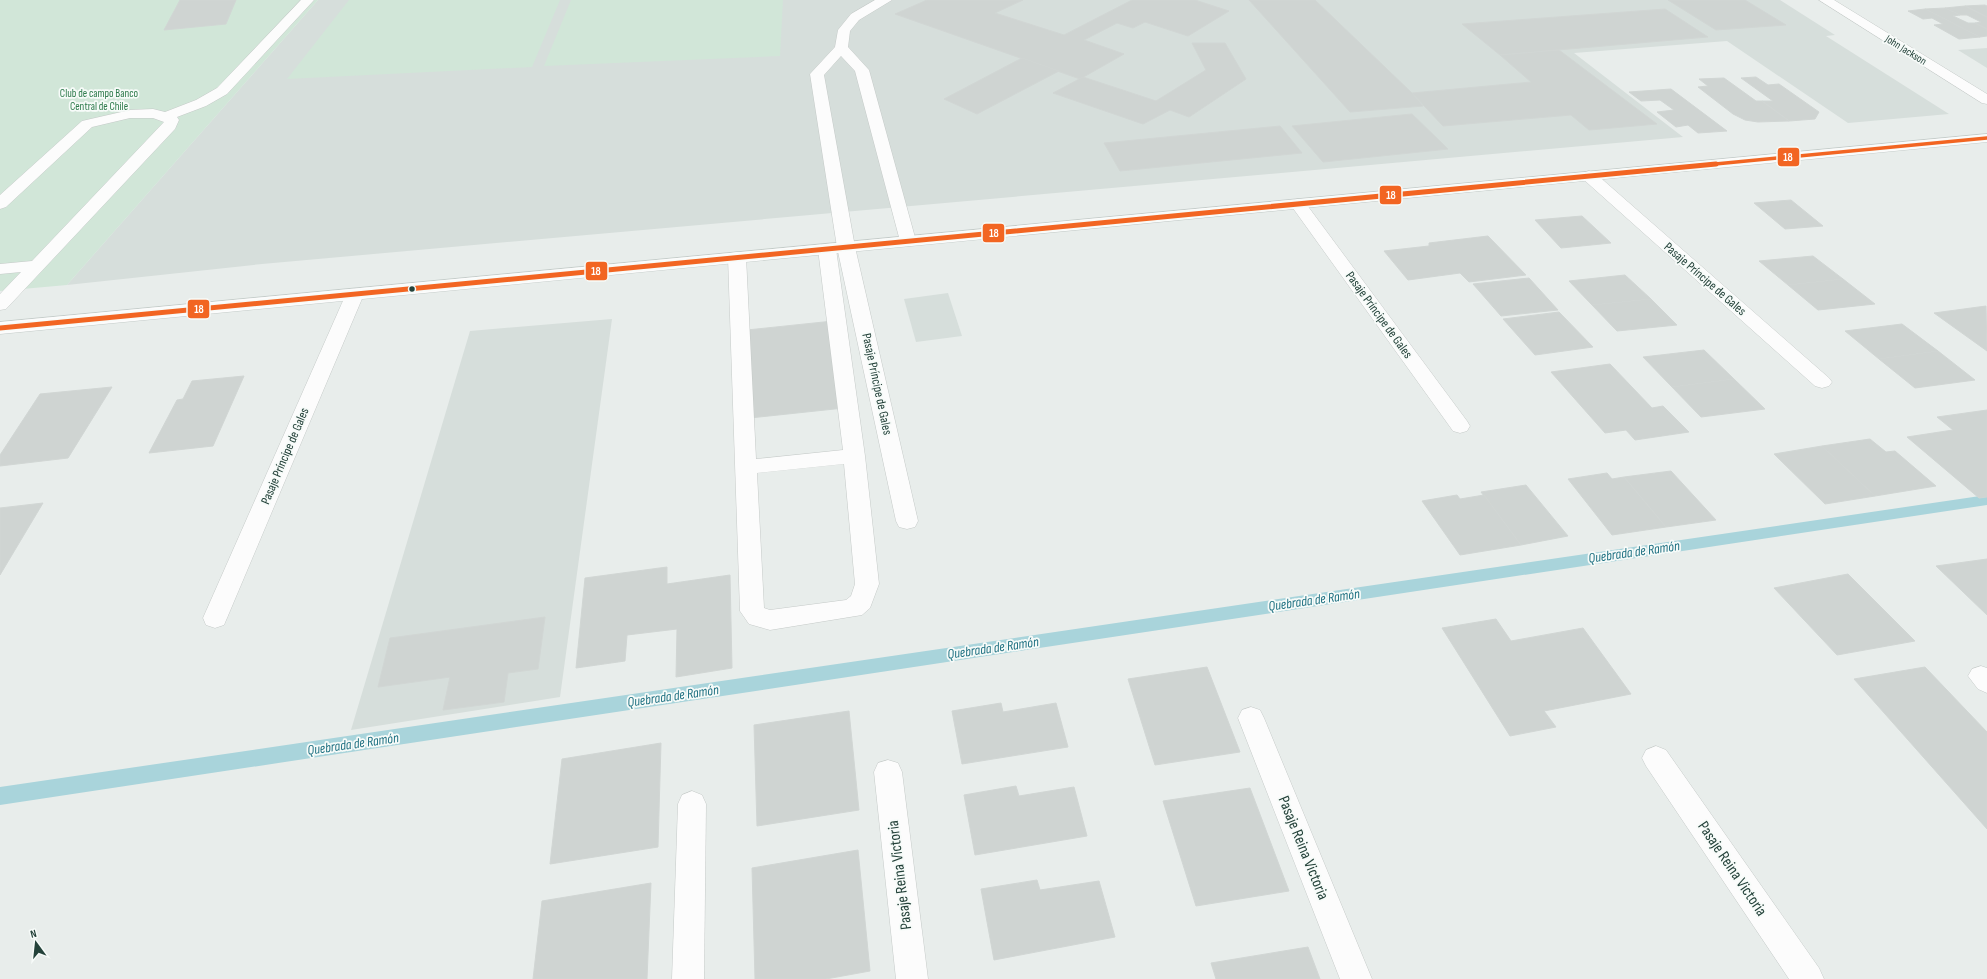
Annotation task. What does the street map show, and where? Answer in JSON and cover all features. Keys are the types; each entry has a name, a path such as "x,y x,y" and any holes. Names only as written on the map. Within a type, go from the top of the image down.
{"street":[{"path":"167,116 205,101 222,91 308,0"},
{"path":"737,257 752,611 758,617 770,620 853,608 861,601 867,584 836,248 817,74 841,48 844,30 855,17 873,5 886,0"},
{"name":"John Jackson","path":"1825,0 1987,100"},
{"path":"841,48 862,70 908,241"},
{"path":"0,204 87,124 104,118 124,115 154,114 167,116 172,120 170,126 35,266 0,305"},
{"path":"0,328 1987,138"},
{"name":"Pasaje Príncipe de Gales","path":"1589,176 1822,382"},
{"name":"Pasaje Príncipe de Gales","path":"1298,204 1460,426"},
{"name":"Pasaje Príncipe de Gales","path":"836,248 907,521"},
{"path":"0,269 35,266"},
{"name":"Pasaje Príncipe de Gales","path":"215,618 355,294"},
{"path":"746,467 854,456"},
{"name":"Pasaje Reina Victoria","path":"1250,718 1356,979"},
{"name":"Pasaje Reina Victoria","path":"1656,758 1808,979"},
{"name":"Pasaje Reina Victoria","path":"888,772 912,979"},
{"path":"688,979 692,804"}],"shaded area":[{"path":"318,0 1780,0 1835,35 1826,36 1949,114 1848,123 1727,41 1574,53 1683,137 262,264 67,285"},
{"path":"1987,48 1987,68 1958,50"},
{"path":"948,293 962,336 916,342 904,299"},
{"path":"612,319 560,697 351,730 470,331"}],"green space":[{"name":"Club de campo Banco Central de Chile","path":"0,0 318,0 67,285 0,291"},
{"path":"349,0 560,0 532,67 287,79"},
{"path":"571,0 783,0 780,56 544,66"}],"building":[{"path":"180,0 236,0 226,24 164,30"},
{"path":"927,0 1023,0 995,13 1064,35 1132,0 1195,0 1229,11 1188,36 1145,22 1133,28 1117,23 1084,40 1124,54 1080,79 895,14"},
{"path":"1249,0 1315,0 1412,93 1423,106 1350,112"},
{"path":"1668,0 1745,0 1786,25 1716,30"},
{"path":"1965,6 1987,6 1987,17"},
{"path":"1965,6 1987,17 1987,29 1975,23 1981,22 1967,15 1960,15 1945,8"},
{"path":"1945,8 1960,15 1953,16 1968,23 1975,23 1987,29 1987,36 1980,37 1925,9"},
{"path":"1665,9 1708,37 1500,55 1462,24"},
{"path":"1925,9 1980,37 1959,39 1934,25 1943,24 1932,18 1923,19 1908,11"},
{"path":"1192,43 1225,43 1246,79 1189,117 1170,110 1143,124 1053,93 1083,77 1156,101 1206,70"},
{"path":"1559,50 1657,124 1589,130 1571,115 1443,126 1412,93 1531,82 1500,55"},
{"path":"1022,58 1059,71 977,114 944,99"},
{"path":"1756,77 1768,85 1779,84 1819,112 1815,119 1789,121 1762,101 1773,101 1741,78"},
{"path":"1724,78 1756,101 1762,101 1789,121 1758,122 1745,120 1733,114 1698,87 1708,86 1699,79"},
{"path":"1671,89 1727,131 1698,133 1688,125 1676,127 1657,112 1674,110 1660,100 1641,101 1629,92"},
{"path":"1412,114 1448,149 1323,162 1292,126"},
{"path":"1280,126 1302,153 1120,171 1104,143"},
{"path":"1791,200 1823,226 1785,229 1754,203"},
{"path":"1582,216 1611,243 1561,248 1535,220"},
{"path":"1488,236 1526,275 1469,282 1460,273 1408,280 1384,251 1429,246 1429,243"},
{"path":"1813,256 1843,279 1788,285 1759,261"},
{"path":"1625,275 1651,299 1592,305 1569,281"},
{"path":"1529,278 1558,310 1501,316 1473,284"},
{"path":"1843,279 1875,304 1818,310 1788,285"},
{"path":"1651,299 1677,325 1617,331 1592,305"},
{"path":"1986,306 1987,351 1934,313"},
{"path":"1559,312 1593,347 1535,355 1503,319"},
{"path":"833,321 844,408 750,418 747,330"},
{"path":"1902,324 1938,351 1879,359 1845,331"},
{"path":"1704,350 1734,379 1672,387 1643,357"},
{"path":"1938,351 1975,380 1915,388 1879,359"},
{"path":"1610,364 1652,408 1663,406 1689,432 1635,440 1626,430 1605,433 1551,372"},
{"path":"244,376 213,446 149,453 177,400 183,399 192,381"},
{"path":"1734,379 1765,409 1701,417 1672,387"},
{"path":"112,387 68,458 0,466 0,455 40,394"},
{"path":"1987,410 1987,497 1979,498 1907,437 1953,430 1937,417"},
{"path":"1870,439 1886,452 1895,451 1936,486 1875,496 1822,446"},
{"path":"1822,446 1875,496 1825,504 1774,454"},
{"path":"1671,471 1716,520 1666,527 1624,477"},
{"path":"1607,473 1612,479 1624,477 1666,527 1612,535 1568,479"},
{"path":"1526,485 1568,536 1521,545 1481,492"},
{"path":"1457,495 1460,499 1484,495 1521,545 1460,555 1422,501"},
{"path":"43,503 0,575 0,508"},
{"path":"1987,559 1987,615 1936,566"},
{"path":"667,567 667,584 730,575 732,668 676,677 677,629 627,635 625,661 576,668 585,578"},
{"path":"1848,574 1915,641 1837,655 1774,588"},
{"path":"545,617 538,669 508,673 504,702 443,710 450,677 378,687 390,638"},
{"path":"1496,619 1511,641 1583,628 1631,694 1544,711 1556,727 1510,736 1442,628"},
{"path":"1207,667 1240,752 1155,765 1128,679"},
{"path":"1925,667 1987,732 1987,829 1854,679"},
{"path":"1001,703 1003,712 1056,703 1068,747 962,764 952,711"},
{"path":"849,711 859,810 757,826 754,725"},
{"path":"661,743 658,847 550,864 562,759"},
{"path":"1016,786 1019,796 1074,787 1087,836 975,855 964,795"},
{"path":"1250,788 1289,891 1196,906 1163,801"},
{"path":"858,850 870,971 826,979 755,979 752,868"},
{"path":"1037,880 1040,890 1099,881 1115,937 994,960 981,889"},
{"path":"651,883 647,979 533,979 542,901"},
{"path":"1308,947 1320,979 1216,979 1211,963"}],"waterway":[{"name":"Quebrada de Ramón","path":"0,796 1987,500"}],"transit line":[{"name":"18","path":"0,328 1987,138"}]}
